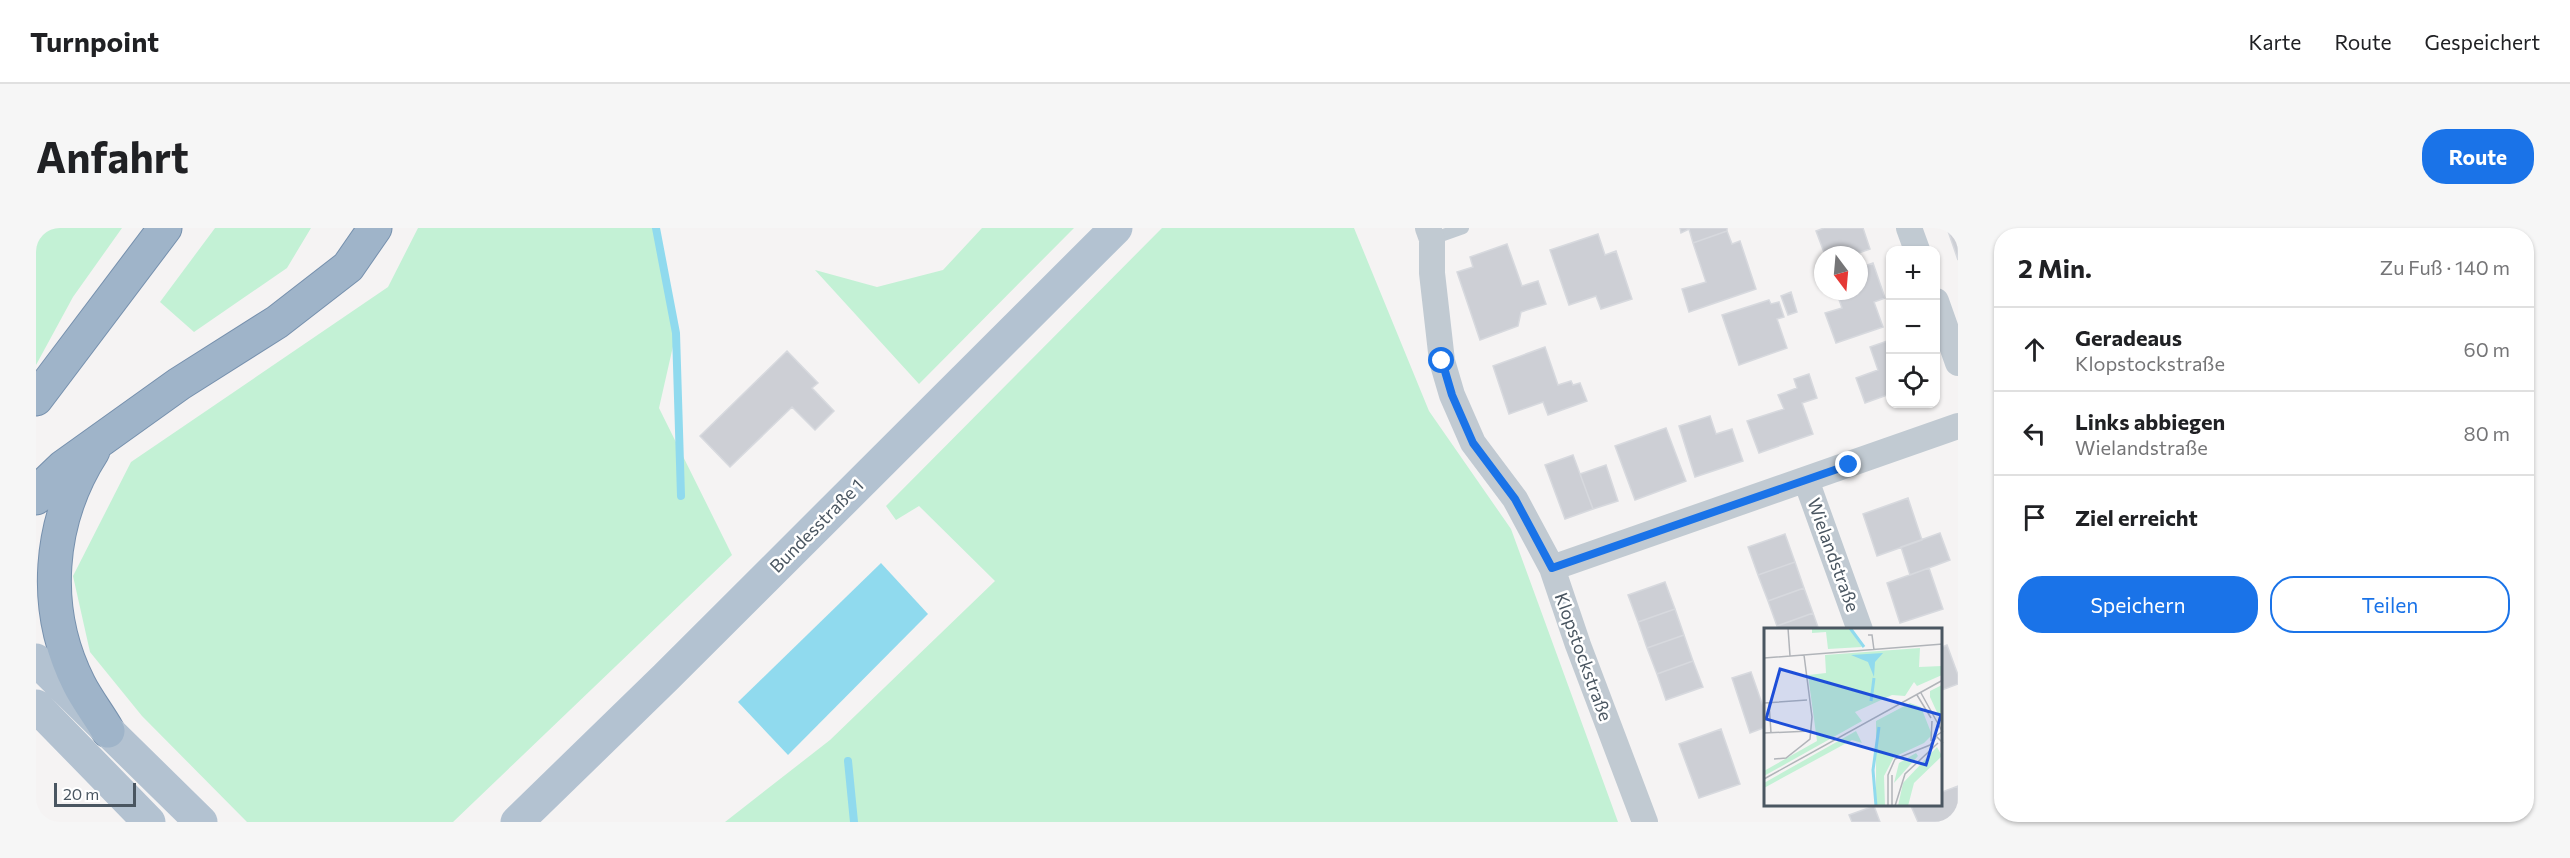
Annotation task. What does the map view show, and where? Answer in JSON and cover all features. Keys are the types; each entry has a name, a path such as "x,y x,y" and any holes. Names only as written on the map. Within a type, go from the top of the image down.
{"highway":[{"path":"36,399 165,228"},
{"path":"36,498 42,487 63,466 179,384 277,322 348,267 375,228"},
{"path":"100,440 77,476 70,495 56,544 52,583 58,629 79,683 108,731"}],"main road":[{"name":"Bundesstraße 1","path":"517,822 675,668 1116,228"},
{"path":"36,660 201,822"},
{"path":"36,706 149,822"}],"street":[{"path":"1909,228 1916,246"},
{"name":"Klopstockstraße","path":"1430,233 1442,361 1452,395 1473,443 1515,499 1552,568 1578,645 1645,822"},
{"path":"1940,314 1958,363"},
{"name":"Wielandstraße","path":"1552,568 1958,426"},
{"name":"Wielandstraße","path":"1806,480 1859,628"}],"lane":[{"path":"1430,233 1463,228"}],"green space":[{"path":"36,228 122,228 73,297 36,365"},
{"path":"215,228 311,228 287,268 194,332 160,302"},
{"path":"418,228 656,228 676,333 659,408 732,555 453,822 247,822 142,716 90,652 73,576 131,462 388,287"},
{"path":"982,228 1074,228 919,384 815,270 877,287 943,270"},
{"path":"1162,228 1354,228 1429,411 1511,529 1618,822 725,822 830,740 995,581 919,506 896,520 886,506"}],"water":[{"path":"881,563 928,614 788,755 738,702"}],"building":[{"path":"1680,228 1727,228 1727,231 1693,243 1689,229 1681,233"},
{"path":"1824,228 1863,228 1870,249 1868,250 1868,246 1822,246 1816,231"},
{"path":"1947,228 1958,228 1958,260"},
{"path":"1727,231 1732,244 1740,241 1756,289 1689,312 1682,289 1706,282 1693,243"},
{"path":"1598,234 1605,255 1616,251 1632,299 1601,309 1596,296 1569,305 1550,250"},
{"path":"1507,244 1522,286 1538,281 1546,304 1521,312 1518,326 1480,340 1457,272 1473,267 1470,257"},
{"path":"1873,263 1885,298 1874,302 1883,327 1836,343 1825,313 1842,308 1839,300 1868,300 1868,265"},
{"path":"1791,292 1797,312 1788,315 1781,296"},
{"path":"1769,300 1771,304 1779,302 1784,317 1777,319 1787,348 1739,365 1722,315"},
{"path":"1886,341 1886,395 1865,403 1856,378 1878,370 1870,347"},
{"path":"1545,347 1558,385 1571,381 1573,385 1580,383 1587,401 1548,415 1543,402 1509,414 1493,366"},
{"path":"787,351 818,383 812,388 834,411 815,430 792,407 730,467 700,436"},
{"path":"1809,374 1817,398 1802,403 1813,434 1759,453 1747,421 1784,409 1778,395 1797,388 1794,379"},
{"path":"1710,416 1716,434 1732,429 1743,461 1695,477 1679,426"},
{"path":"1666,428 1686,481 1635,500 1615,446"},
{"path":"1573,455 1593,509 1565,519 1545,465"},
{"path":"1606,465 1618,501 1593,509 1580,474"},
{"path":"1908,498 1922,540 1877,556 1863,514"},
{"path":"1940,533 1950,560 1910,575 1901,547"},
{"path":"1785,534 1795,562 1758,575 1748,547"},
{"path":"1795,562 1804,588 1768,601 1758,575"},
{"path":"1929,568 1943,609 1900,623 1887,583"},
{"path":"1665,582 1675,609 1638,622 1628,595"},
{"path":"1804,588 1813,613 1777,626 1768,601"},
{"path":"1675,609 1684,635 1647,648 1638,622"},
{"path":"1813,613 1818,628 1778,628 1777,626"},
{"path":"1684,635 1693,661 1657,674 1647,648"},
{"path":"1947,645 1958,675 1958,684 1943,690 1943,647"},
{"path":"1693,661 1703,687 1666,700 1657,674"},
{"path":"1751,672 1764,709 1764,728 1750,733 1732,678"},
{"path":"1721,729 1740,784 1699,798 1679,744"},
{"path":"1958,786 1958,822 1918,822 1911,807 1943,807 1943,792"},
{"path":"1874,807 1880,822 1852,822 1849,815"}],"waterway":[{"path":"656,228 676,333 681,496"},
{"path":"848,761 854,822"}],"route":[{"path":"1442,361 1452,395 1473,443 1515,499 1552,568 1849,465"}]}
